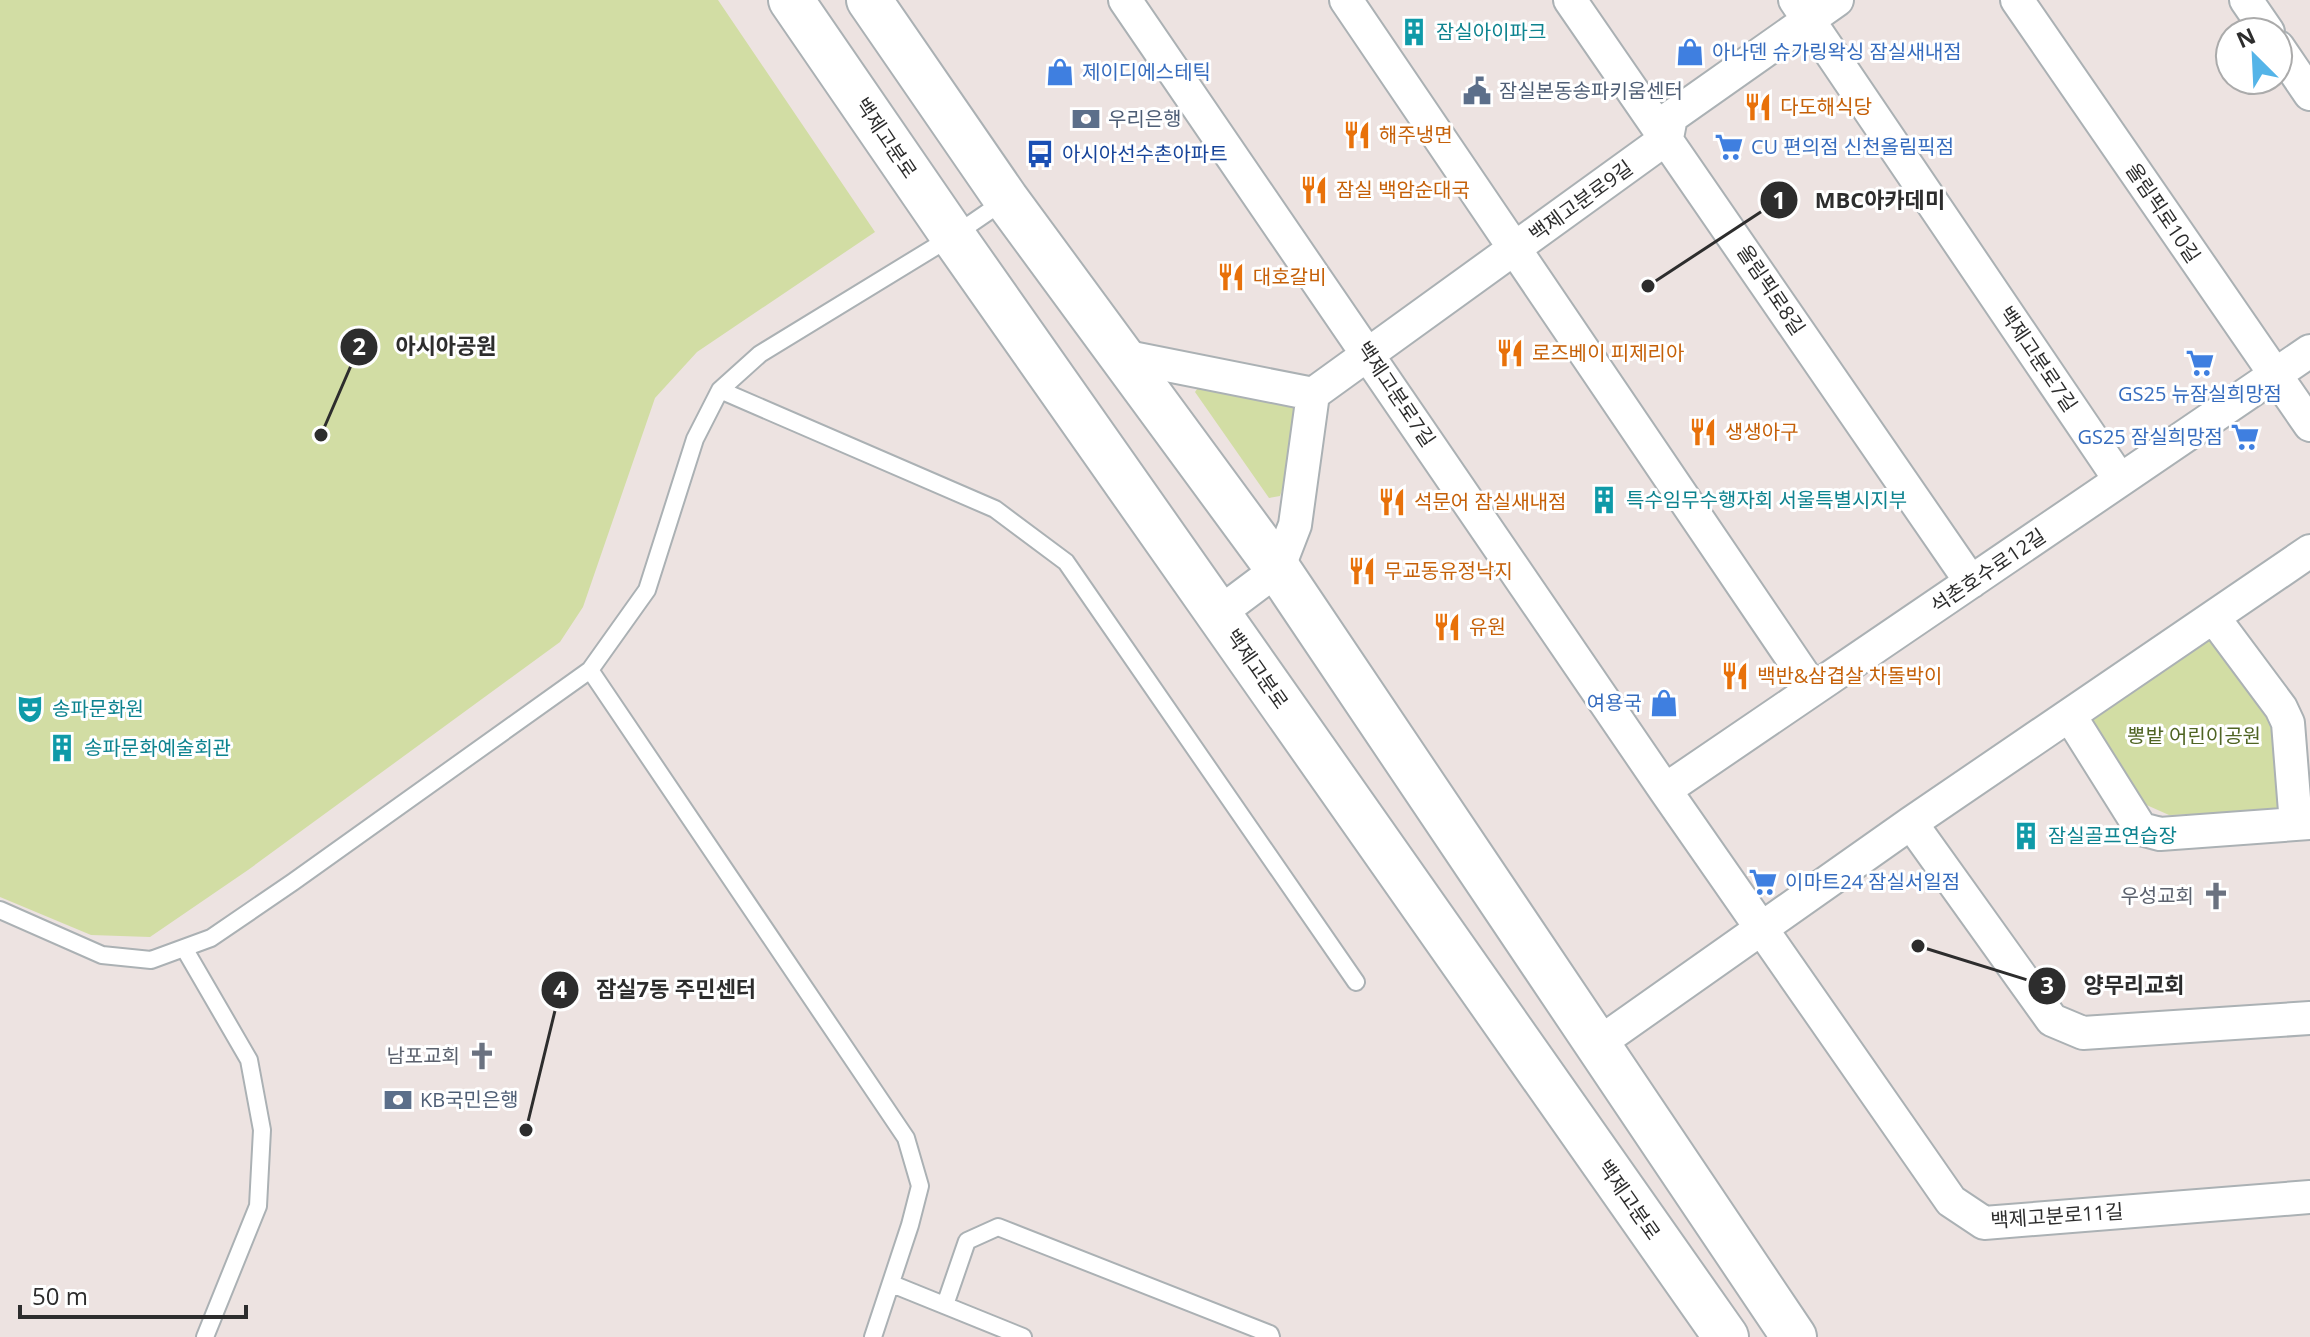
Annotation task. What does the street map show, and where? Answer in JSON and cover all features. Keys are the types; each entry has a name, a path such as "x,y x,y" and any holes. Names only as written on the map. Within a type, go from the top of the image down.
{"main road":[{"name":"백제고분로","path":"791,0 1715,1326"},
{"path":"869,0 1006,199 1278,569 1794,1337"}],"street":[{"name":"백제고분로7길","path":"1125,0 1665,790"},
{"name":"올림픽로8길","path":"1570,0 1971,582"},
{"name":"백제고분로9길","path":"1313,394 1667,138 1671,117 1802,10 1837,0"},
{"name":"올림픽로10길","path":"2017,0 2310,425"},
{"name":"백제고분로7길","path":"1802,10 2120,480"},
{"path":"1361,11 1516,249 1813,689"},
{"path":"2294,70 2310,94"},
{"name":"석촌호수로12길","path":"1665,790 2310,351"},
{"path":"1122,356 1313,394 1295,525 1278,569 1218,614"},
{"path":"1599,1043 1911,823 2310,551"},
{"path":"2070,716 2141,829 2160,834 2303,824 2288,723 2281,708 2214,618"},
{"name":"백제고분로11길","path":"1665,790 1951,1201 1984,1223 2310,1197"},
{"path":"1911,823 2052,1020 2083,1033 2310,1018"}],"lane":[{"path":"0,910 102,955 151,960 211,938 258,906 590,670 647,590 695,439 720,390 760,354 953,236 1006,199"},
{"path":"720,390 995,509 1066,562 1356,982"},
{"path":"590,670 906,1138 920,1186 873,1337"},
{"path":"184,948 249,1060 262,1130 258,1206 205,1337"},
{"path":"945,1305 967,1241 998,1227 1270,1334 1271,1337"},
{"path":"892,1284 1023,1337"}],"green space":[{"path":"0,0 718,0 875,232 697,352 655,398 583,607 560,642 248,870 150,937 91,935 0,897"},
{"path":"1202,382 1300,398 1308,410 1280,496 1269,498 1195,392"},
{"name":"뽕밭 어린이공원","path":"2213,629 2280,720 2288,812 2169,815 2142,803 2085,716"}],"place":[{"name":"잠실아이파크","path":"1414,32"},
{"name":"아나덴 슈가링왁싱 잠실새내점","path":"1690,52"},
{"name":"제이디에스테틱","path":"1060,72"},
{"name":"잠실본동송파키움센터","path":"1477,91"},
{"name":"다도해식당","path":"1758,107"},
{"name":"우리은행","path":"1086,119"},
{"name":"해주냉면","path":"1357,135"},
{"name":"CU 편의점 신천올림픽점","path":"1729,147"},
{"name":"아시아선수촌아파트","path":"1040,154"},
{"name":"잠실 백암순대국","path":"1314,190"},
{"name":"대호갈비","path":"1231,277"},
{"name":"MBC아카데미","path":"1648,286"},
{"name":"로즈베이 피제리아","path":"1510,353"},
{"name":"GS25 뉴잠실희망점","path":"2200,363"},
{"name":"생생아구","path":"1703,432"},
{"name":"아시아공원","path":"321,435"},
{"name":"GS25 잠실희망점","path":"2245,437"},
{"name":"특수임무수행자회 서울특별시지부","path":"1604,500"},
{"name":"석문어 잠실새내점","path":"1392,502"},
{"name":"무교동유정낙지","path":"1362,571"},
{"name":"유원","path":"1447,627"},
{"name":"백반&삼겹살 차돌박이","path":"1735,676"},
{"name":"여용국","path":"1664,703"},
{"name":"송파문화원","path":"30,709"},
{"name":"송파문화예술회관","path":"62,748"},
{"name":"잠실골프연습장","path":"2026,836"},
{"name":"이마트24 잠실서일점","path":"1763,882"},
{"name":"우성교회","path":"2216,896"},
{"name":"양무리교회","path":"1918,946"},
{"name":"남포교회","path":"482,1056"},
{"name":"KB국민은행","path":"398,1100"},
{"name":"잠실7동 주민센터","path":"526,1130"}]}
